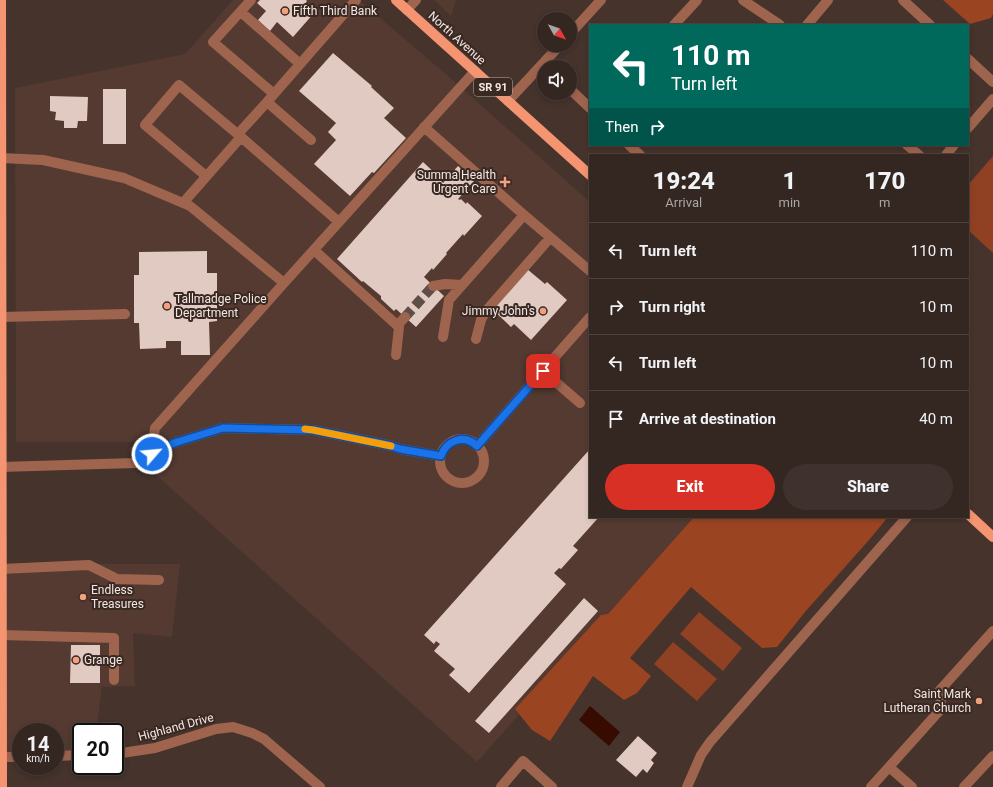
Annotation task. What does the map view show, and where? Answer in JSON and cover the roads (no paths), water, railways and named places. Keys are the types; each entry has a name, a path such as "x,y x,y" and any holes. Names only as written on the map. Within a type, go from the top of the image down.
{"main road":[{"path":"1,0 2,787"},
{"name":"North Avenue","path":"396,0 589,174"},
{"path":"969,515 993,537"}],"street":[{"path":"251,0 213,42 271,98 310,140"},
{"path":"407,10 416,0"},
{"path":"577,26 601,0"},
{"path":"675,24 696,0"},
{"path":"743,0 779,24"},
{"path":"808,24 828,0"},
{"path":"903,0 929,24"},
{"path":"182,202 206,176 350,2"},
{"path":"241,12 300,64"},
{"path":"548,60 554,52"},
{"path":"969,61 993,82"},
{"path":"152,454 155,428 475,71"},
{"path":"508,101 537,72"},
{"path":"206,176 145,125 179,85 339,222"},
{"path":"577,96 589,107"},
{"path":"969,127 993,99"},
{"path":"424,127 550,238 589,270"},
{"path":"630,146 639,154"},
{"path":"908,146 918,154"},
{"path":"947,154 953,146"},
{"path":"1,158 43,160 124,178 182,202 190,206 284,283"},
{"path":"443,337 449,300 524,215"},
{"path":"476,339 481,320 485,312 550,238"},
{"path":"314,250 399,326 396,355"},
{"path":"433,286 445,284 462,286"},
{"path":"1,317 125,314"},
{"path":"398,325 405,317"},
{"path":"477,446 589,318"},
{"path":"543,371 580,403"},
{"path":"1,467 135,463 174,443 223,428 313,430 388,445 400,449 441,456"},
{"path":"462,439 469,440 477,446 483,455 484,462 483,469 479,476 466,483 458,483 445,476 440,462 444,449 449,444 455,440 462,439"},
{"path":"687,787 702,755 710,742 906,518"},
{"path":"2,569 89,565 118,579 159,580"},
{"path":"871,787 941,709 940,690 993,632"},
{"path":"1,635 114,638 114,680"},
{"name":"Highland Drive","path":"124,753 155,748 216,729 233,727 252,733 264,739 320,787"},
{"path":"964,787 993,756"},
{"path":"2,757 12,757"},
{"path":"501,787 523,761 552,787"},
{"path":"889,767 912,787"}],"tunnel":[{"path":"405,317 433,286"}],"place":[{"name":"Fifth Third Bank","path":"285,11"},
{"name":"Summa Health Urgent Care","path":"505,182"},
{"name":"Tallmadge Police Department","path":"167,306"},
{"name":"Jimmy John's","path":"543,311"},
{"name":"Endless Treasures","path":"83,597"},
{"name":"Grange","path":"76,660"},
{"name":"Saint Mark Lutheran Church","path":"979,701"}]}
